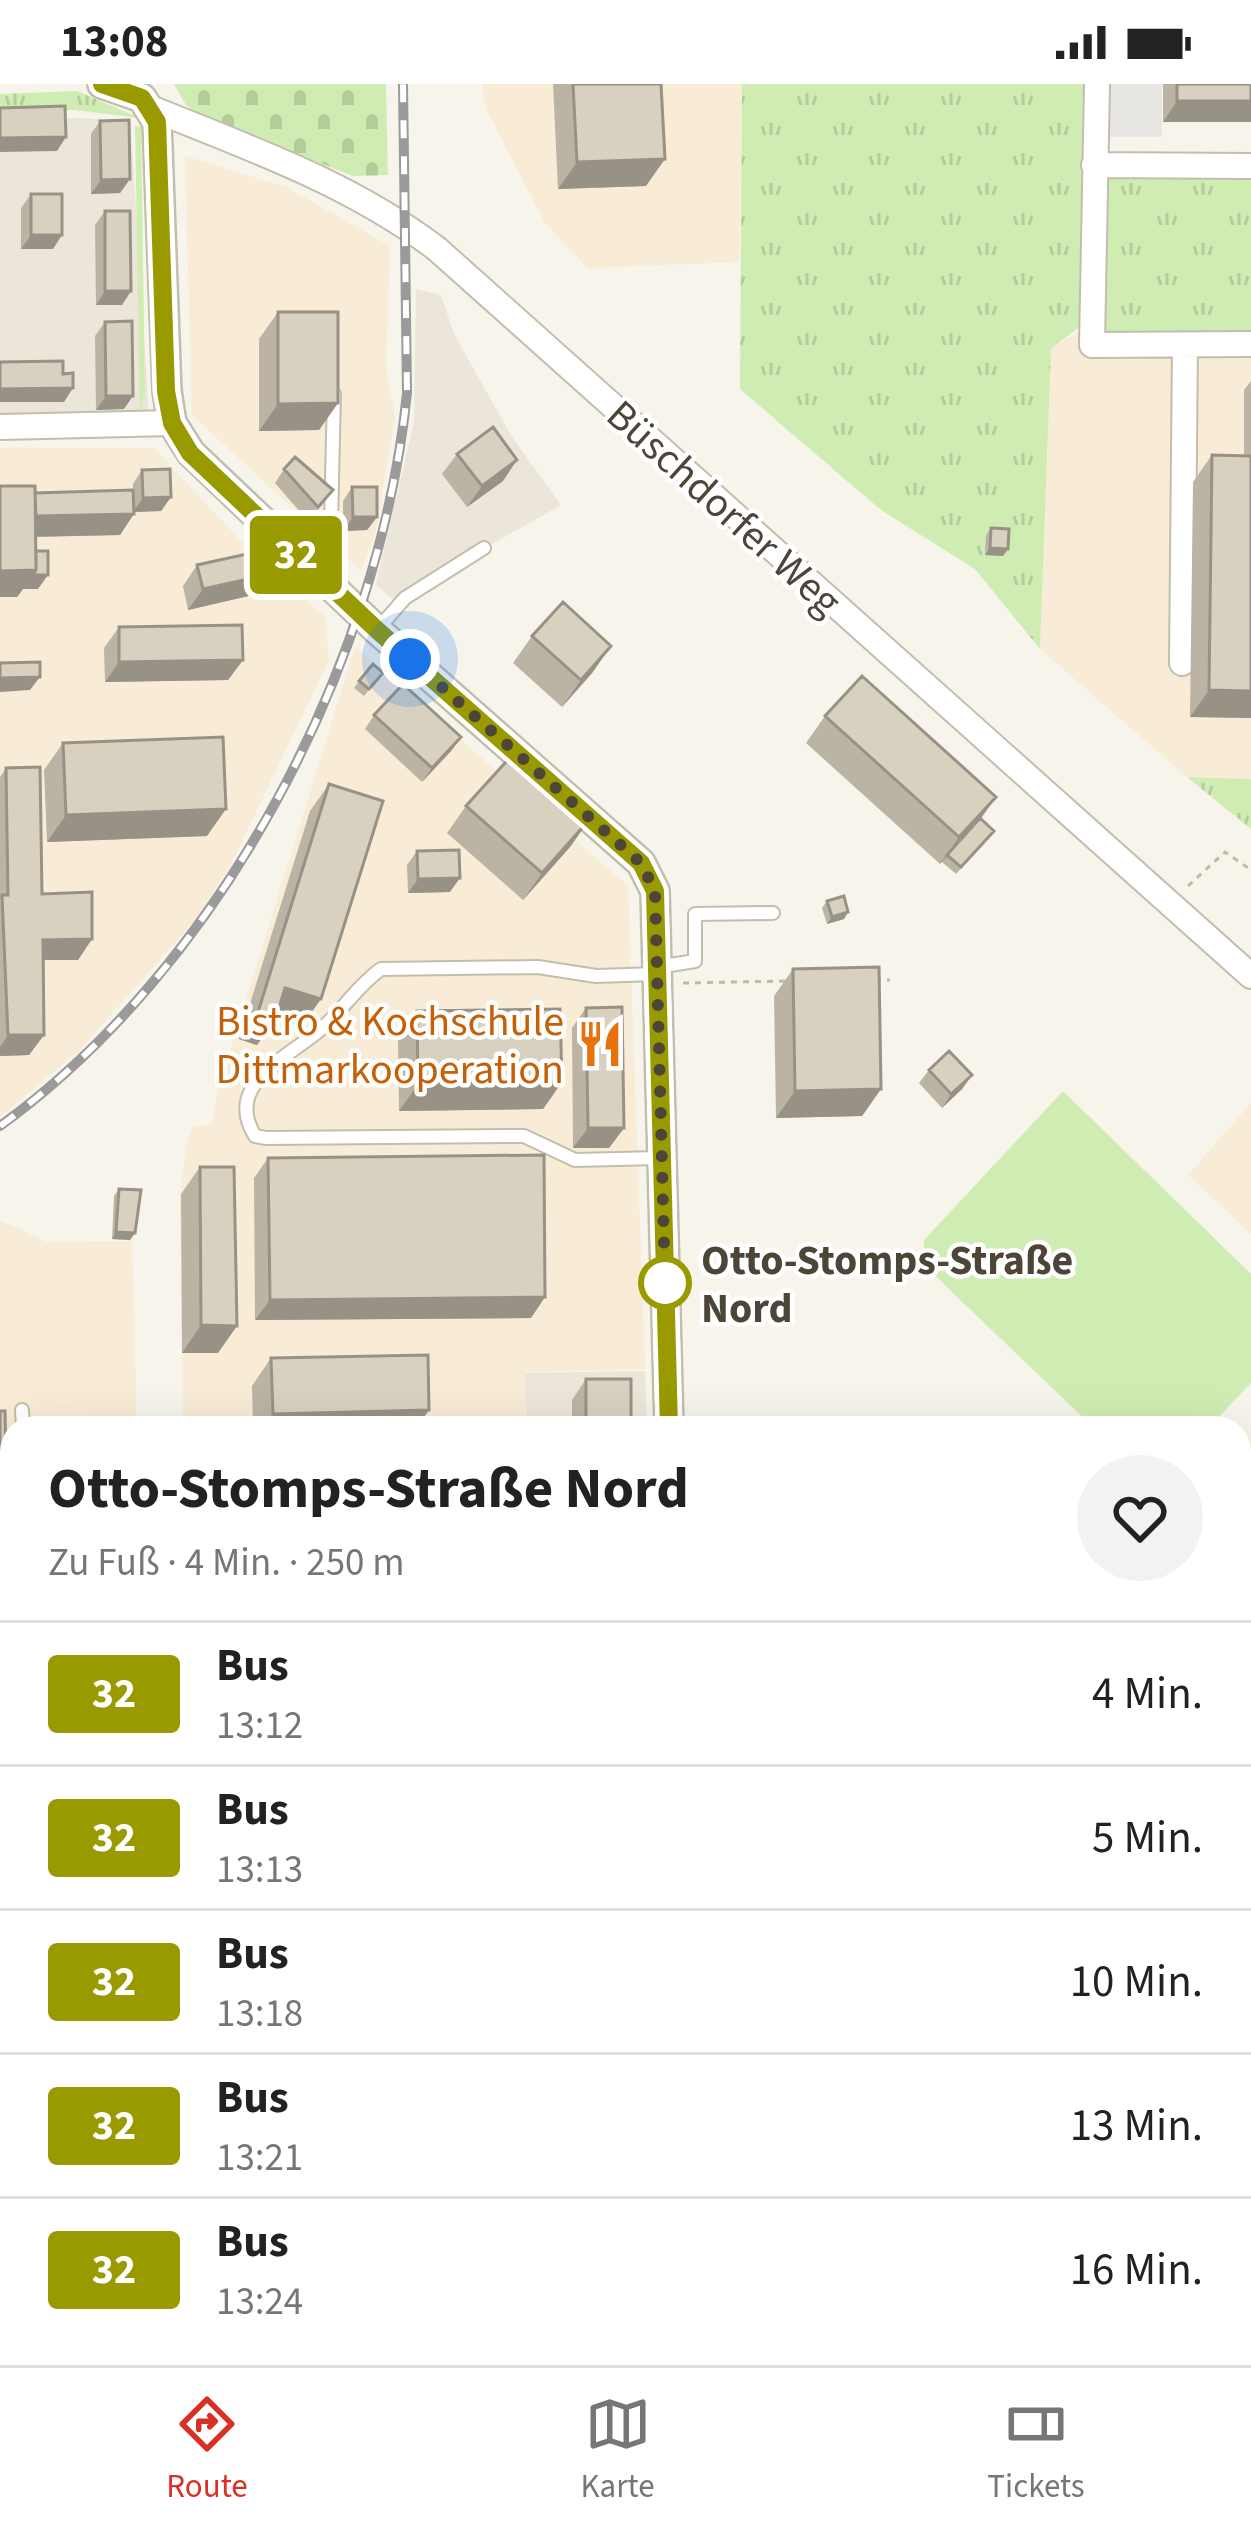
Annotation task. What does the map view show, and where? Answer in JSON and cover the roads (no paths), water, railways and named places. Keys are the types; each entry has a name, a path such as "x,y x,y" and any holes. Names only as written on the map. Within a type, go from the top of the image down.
{"street":[{"path":"102,84 130,91 153,109 159,135 172,423 190,453 377,630 641,863 655,891 669,1416"},
{"path":"1097,84 1092,345 1251,344"},
{"name":"Büschdorfer Weg","path":"153,109 313,174 432,245 1251,976"},
{"path":"1094,165 1251,166"},
{"path":"1182,663 1185,345"},
{"path":"0,428 172,423"}],"lane":[{"path":"307,565 331,523 334,386"},
{"path":"377,630 405,598 484,548"},
{"path":"662,1158 574,1160 524,1136 266,1138 255,1136 250,1127 250,1093 266,1067 317,1033 381,969 538,967 596,976 657,975 695,961 695,914 772,913"},
{"path":"22,1410 22,1416"}],"railway":[{"path":"0,1126 80,1060 153,982 219,895 276,801 325,702 363,599 391,496 407,393 403,84"}],"place":[{"name":"Bistro & Kochschule Dittmarkooperation","path":"600,1044"},
{"name":"Otto-Stomps-Straße Nord","path":"665,1283"}]}
